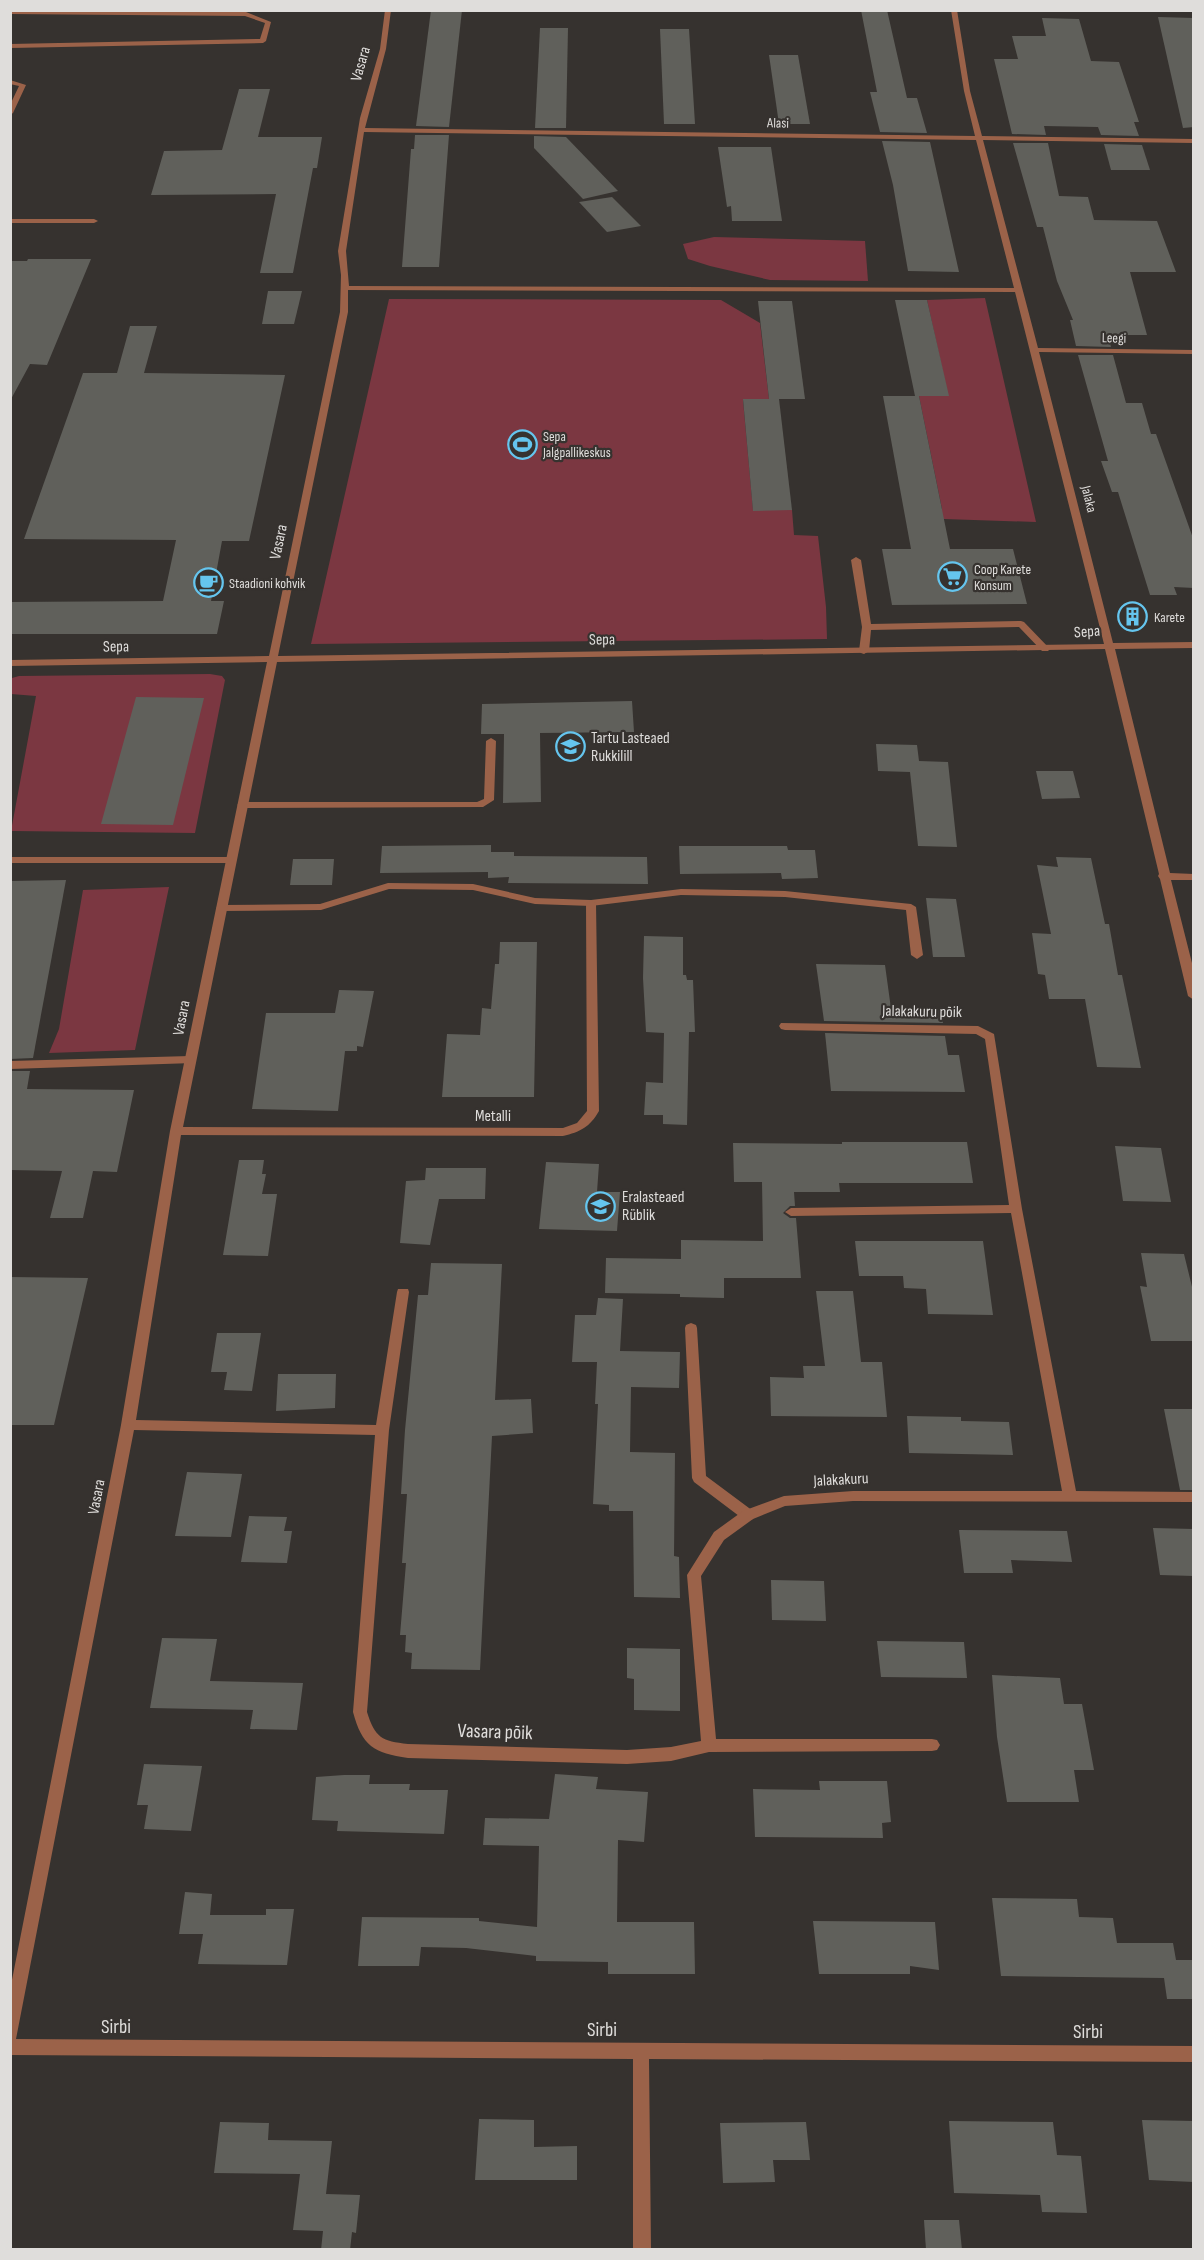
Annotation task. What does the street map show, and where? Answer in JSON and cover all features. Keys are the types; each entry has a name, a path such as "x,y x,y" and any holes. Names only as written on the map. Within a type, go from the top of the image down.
{"street":[{"name":"Vasara","path":"10,2035 128,1425 176,1131 344,312 342,250 363,118 383,50 388,10"},
{"name":"Jalaka","path":"954,10 967,91 1035,350 1194,996"},
{"path":"10,12 246,14 268,22 263,41 10,46"},
{"path":"10,82 23,85 10,113"},
{"name":"Alasi","path":"361,130 1194,141"},
{"path":"10,221 94,221"},
{"path":"345,288 1018,290"},
{"name":"Leegi","path":"1035,350 1194,352"},
{"path":"856,560 867,627 864,651"},
{"path":"867,627 1021,624 1045,649"},
{"name":"Sepa","path":"10,663 1194,645"},
{"path":"242,805 479,805 489,800 490,741"},
{"path":"10,860 231,860"},
{"path":"1163,876 1194,877"},
{"path":"221,908 321,907 388,886 473,887 535,902 591,903 681,892 785,894 911,907 917,955"},
{"name":"Metalli","path":"176,1131 563,1132 579,1129 593,1112 591,903"},
{"name":"Jalakakuru põik","path":"785,1026 978,1030 990,1037 1016,1209 1070,1495"},
{"path":"10,1065 190,1060"},
{"path":"791,1212 1016,1209"},
{"name":"Vasara põik","path":"403,1292 382,1430 360,1712 371,1740 384,1748 408,1750 627,1757 671,1754 709,1746 932,1744"},
{"path":"691,1328 699,1478 748,1515"},
{"path":"128,1425 382,1430"},
{"name":"Jalakakuru","path":"709,1746 694,1575 719,1536 748,1515 784,1501 853,1496 1194,1497"},
{"name":"Sirbi","path":"10,2047 1194,2054"},
{"path":"641,2051 642,2250"}],"shaded area":[{"path":"714,237 865,241 868,281 770,280 688,259 683,244"},
{"path":"985,298 1036,522 914,518 942,509 919,396 948,395 927,300"},
{"name":"Sepa Jalgpallikeskus","path":"389,299 721,300 760,323 769,399 743,400 753,510 792,510 794,535 818,536 827,639 311,644"},
{"path":"210,674 222,676 225,680 195,833 11,831 36,696 11,694 12,678 19,676"},
{"path":"169,887 135,1050 49,1053 59,1029 83,890"}],"building":[{"path":"431,10 462,10 449,127 416,126"},
{"path":"861,10 887,10 907,98 917,98 927,133 880,132 870,92 877,92"},
{"path":"1158,17 1194,18 1194,127 1183,128"},
{"path":"1042,18 1079,19 1091,61 1119,62 1139,122 1134,122 1139,136 1101,135 1098,127 1044,126 1046,135 1012,134 994,59 1018,59 1012,36 1046,36"},
{"path":"540,28 568,28 566,128 535,128"},
{"path":"660,29 689,29 695,124 664,124"},
{"path":"769,55 798,55 810,124 779,124"},
{"path":"239,89 270,89 258,137 322,137 317,168 313,168 293,273 260,273 276,194 151,195 164,151 222,150"},
{"path":"415,135 449,135 439,267 402,267 411,149 414,149"},
{"path":"534,136 566,137 618,191 583,199 534,148"},
{"path":"882,141 930,142 959,272 908,271 893,185"},
{"path":"1013,143 1048,143 1059,196 1088,197 1094,220 1157,221 1176,272 1130,272 1147,335 1108,335 1111,347 1076,346 1070,320 1073,320 1057,281 1043,227 1037,227"},
{"path":"1104,144 1142,145 1150,170 1111,170"},
{"path":"718,147 771,147 782,221 732,221 731,206 727,207"},
{"path":"612,197 641,226 607,232 579,202"},
{"path":"28,259 91,259 47,365 30,364 10,401 10,261 27,261"},
{"path":"268,291 302,291 294,324 262,324"},
{"path":"895,300 927,300 949,396 915,396"},
{"path":"758,301 792,301 805,399 769,399"},
{"path":"130,326 157,326 144,373 285,375 249,541 222,541 211,601 224,601 217,634 10,634 10,602 163,601 176,540 24,539 83,373 117,373"},
{"path":"1078,355 1113,355 1126,403 1142,403 1151,434 1156,434 1194,541 1194,588 1174,587 1177,595 1150,595 1118,492 1112,492 1101,461 1108,461"},
{"path":"883,396 919,396 950,549 1013,549 1027,604 892,605 882,549 911,549"},
{"path":"743,399 779,399 792,510 753,511"},
{"path":"136,697 204,698 173,825 101,824"},
{"name":"Tartu Lasteaed Rukkilill","path":"632,701 634,732 540,733 541,802 503,803 504,734 481,734 482,704"},
{"path":"876,744 917,745 919,761 948,762 957,847 918,846 910,772 878,771"},
{"path":"1036,771 1073,771 1080,798 1042,799"},
{"path":"491,845 491,852 514,852 514,856 647,857 648,884 508,883 509,877 488,878 488,872 380,873 382,846"},
{"path":"679,846 787,846 788,850 815,850 818,878 782,879 781,873 680,874"},
{"path":"1056,857 1091,858 1105,924 1109,924 1118,975 1122,975 1141,1068 1097,1067 1085,999 1049,999 1045,975 1038,974 1032,933 1051,934 1037,865 1058,867"},
{"path":"293,859 334,859 332,885 290,885"},
{"path":"66,880 33,1058 10,1059 10,881"},
{"path":"926,898 956,899 965,957 933,957"},
{"path":"644,936 683,937 683,975 686,975 687,980 693,980 695,1032 689,1032 687,1125 663,1124 663,1115 644,1115 646,1082 663,1083 664,1033 646,1032 643,978"},
{"path":"500,942 537,942 534,1097 442,1097 447,1034 480,1035 482,1008 491,1009 495,964 499,964"},
{"path":"816,964 885,965 892,1016 941,1010 943,1023 824,1021"},
{"path":"339,990 374,991 363,1047 357,1046 357,1051 345,1051 338,1111 252,1109 266,1013 335,1013"},
{"path":"825,1033 945,1036 948,1055 959,1055 965,1092 831,1091"},
{"path":"10,1071 30,1071 27,1089 134,1090 117,1172 93,1171 83,1218 50,1218 62,1171 10,1170"},
{"path":"842,1142 967,1142 973,1183 839,1183 840,1192 794,1192 795,1206 790,1206 783,1213 790,1218 796,1218 801,1278 724,1278 724,1298 680,1297 680,1294 605,1293 606,1258 681,1259 681,1240 763,1241 762,1182 734,1182 733,1143 842,1144"},
{"path":"1115,1146 1161,1148 1171,1202 1123,1201"},
{"path":"239,1160 264,1160 262,1174 266,1174 262,1194 277,1194 268,1256 223,1255"},
{"path":"546,1162 599,1164 597,1192 620,1192 617,1231 539,1229"},
{"path":"426,1168 486,1168 485,1199 439,1199 430,1245 400,1243 406,1181 425,1180"},
{"path":"855,1241 983,1241 993,1315 928,1314 926,1289 904,1288 903,1276 859,1276"},
{"path":"1141,1253 1184,1254 1194,1295 1194,1341 1151,1341 1140,1286 1147,1287"},
{"path":"431,1263 502,1264 495,1400 531,1399 533,1433 492,1436 480,1670 411,1669 412,1653 405,1652 406,1635 400,1635 406,1563 402,1563 407,1494 401,1494 405,1430 418,1295 428,1295"},
{"path":"10,1277 88,1278 54,1425 10,1425"},
{"path":"816,1291 853,1291 861,1362 882,1362 887,1417 771,1416 770,1377 804,1378 803,1366 825,1366"},
{"path":"598,1298 623,1299 620,1351 680,1352 679,1388 631,1387 630,1452 675,1453 674,1556 679,1557 680,1598 634,1597 633,1511 609,1511 609,1505 593,1504 598,1404 595,1404 597,1362 572,1362 575,1315 596,1315"},
{"path":"217,1333 261,1333 252,1391 224,1390 227,1372 211,1372"},
{"path":"278,1374 336,1374 335,1408 276,1411"},
{"path":"1164,1409 1194,1409 1194,1490 1180,1490"},
{"path":"907,1416 961,1417 961,1421 1009,1422 1013,1455 909,1453"},
{"path":"187,1472 242,1474 231,1537 175,1536"},
{"path":"249,1516 287,1517 284,1531 292,1531 287,1563 241,1562"},
{"path":"1153,1528 1194,1529 1194,1576 1160,1575"},
{"path":"959,1530 1067,1531 1072,1562 1011,1560 1013,1573 964,1573"},
{"path":"771,1580 824,1581 826,1621 772,1620"},
{"path":"162,1638 217,1639 210,1681 303,1683 297,1730 250,1729 253,1710 150,1708"},
{"path":"877,1641 964,1642 967,1678 881,1677"},
{"path":"627,1648 680,1649 680,1711 634,1710 634,1679 627,1678"},
{"path":"992,1675 1060,1678 1064,1704 1082,1704 1094,1770 1074,1770 1079,1802 1007,1802 997,1737"},
{"path":"144,1764 202,1766 191,1831 144,1829 148,1805 137,1805"},
{"path":"555,1774 598,1777 596,1789 648,1792 644,1842 618,1840 617,1922 694,1922 695,1974 608,1974 608,1962 536,1961 536,1956 466,1948 421,1947 419,1966 358,1966 362,1917 479,1918 479,1921 537,1927 539,1846 483,1845 485,1818 549,1819"},
{"path":"370,1775 369,1784 410,1784 409,1790 448,1790 444,1834 337,1831 338,1821 312,1820 316,1777"},
{"path":"819,1781 887,1781 891,1822 882,1823 883,1838 755,1837 753,1789 820,1790"},
{"path":"185,1892 212,1894 210,1915 266,1915 266,1909 294,1909 287,1965 198,1964 203,1934 179,1934"},
{"path":"992,1898 1077,1899 1079,1917 1113,1918 1117,1943 1173,1943 1176,1960 1194,1960 1194,1999 1167,1999 1164,1978 1001,1976"},
{"path":"813,1921 935,1922 939,1970 910,1966 910,1974 819,1974"},
{"path":"479,2119 534,2120 534,2147 577,2146 577,2180 475,2180"},
{"path":"1142,2120 1194,2121 1194,2182 1149,2180"},
{"path":"949,2121 1053,2122 1057,2155 1081,2156 1087,2213 1042,2212 1040,2195 954,2193"},
{"path":"220,2122 269,2123 268,2140 332,2141 326,2194 360,2195 356,2233 352,2232 350,2250 321,2250 323,2231 293,2230 300,2174 214,2173"},
{"path":"806,2122 810,2160 773,2160 775,2182 723,2183 720,2123"},
{"path":"924,2220 959,2220 962,2250 926,2250"}],"place":[{"name":"Sepa Jalgpallikeskus","path":"522,444"},
{"name":"Coop Karete Konsum","path":"953,577"},
{"name":"Staadioni kohvik","path":"208,583"},
{"name":"Karete","path":"1133,617"},
{"name":"Tartu Lasteaed Rukkilill","path":"570,747"},
{"name":"Eralasteaed Rüblik","path":"601,1206"}]}
